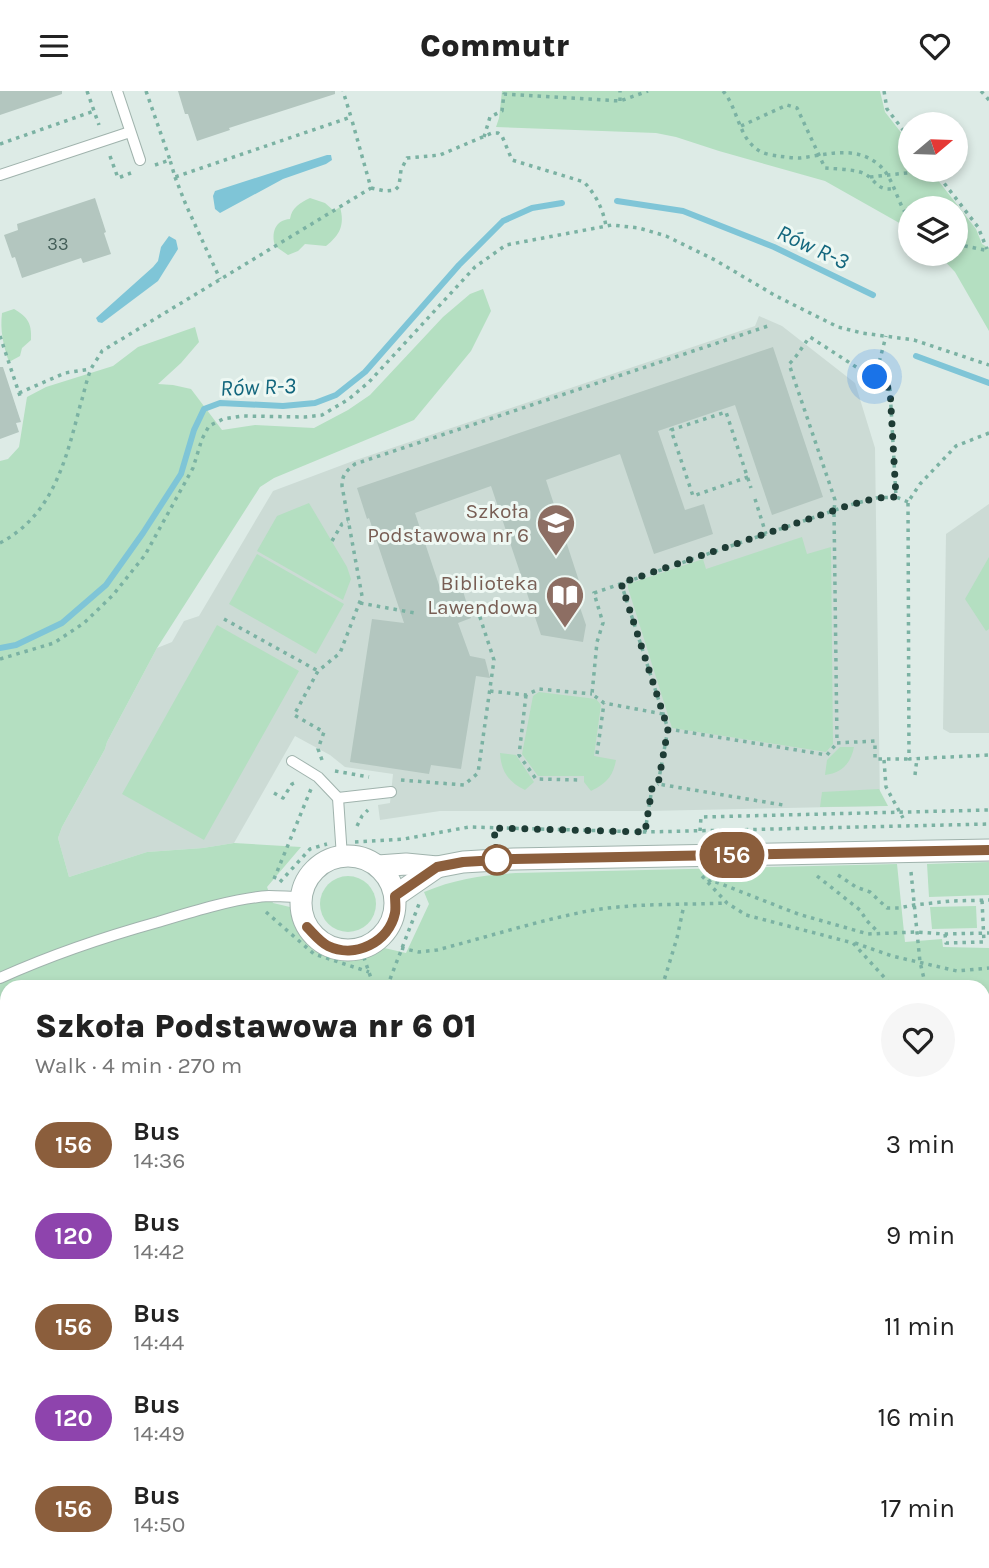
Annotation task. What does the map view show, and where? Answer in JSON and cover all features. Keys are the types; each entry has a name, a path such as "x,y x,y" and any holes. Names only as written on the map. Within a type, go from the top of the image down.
{"street":[{"path":"404,890 378,866 336,850 328,861 315,870 307,882 302,897 302,912 307,927 317,939 330,947 361,949 377,941 388,929 404,890 437,867"},
{"path":"378,866 406,864 437,867 463,862 514,859 989,850"}],"lane":[{"path":"117,91 140,160"},
{"path":"0,175 130,132"},
{"path":"292,761 318,777 338,798 336,850"},
{"path":"338,798 391,792"},
{"path":"0,978 121,932 217,906 267,896 302,897"}],"path":[{"path":"146,91 186,205 220,279"},
{"path":"342,91 371,188"},
{"path":"620,91 620,101"},
{"path":"484,137 490,117 502,111 504,95 620,101 648,91"},
{"path":"723,91 731,100 740,127 749,142 759,151 769,155 797,158 838,152 859,155 880,166 898,196"},
{"path":"884,91 887,109 898,123"},
{"path":"981,91 989,100"},
{"path":"740,127 787,105 797,108 825,168 863,172 881,188 894,188"},
{"path":"0,144 94,110"},
{"path":"176,177 351,117"},
{"path":"0,543 29,523 52,491 68,450 91,369 102,351 371,188 395,190 399,186 401,170 407,159 440,155 492,133 498,133 502,136 512,160 584,182 604,211 606,226"},
{"path":"140,160 143,169 170,160"},
{"path":"869,177 898,174"},
{"path":"943,182 978,227 988,250"},
{"path":"0,659 54,643 84,623 113,595 145,555 193,468 209,426 223,419 242,416 305,418 322,415 349,399 369,382 475,267 506,245 612,225 639,228 666,236 715,260 776,296 838,327 914,340 989,365"},
{"path":"983,239 989,237"},
{"path":"968,246 988,250"},
{"path":"379,778 326,768 318,748 324,732 294,715 318,671 340,653 362,596 342,487 342,477 347,470 355,464 768,326"},
{"path":"875,377 886,335"},
{"path":"0,336 21,399"},
{"path":"668,729 827,755 837,743 835,500 789,364 810,337 890,389 896,497"},
{"path":"19,393 65,373 91,369"},
{"path":"748,477 693,496 671,430 726,412 748,477 751,488"},
{"path":"909,759 908,502 920,484 956,446 989,433"},
{"path":"592,694 597,642 603,624 594,593 876,498 896,497 908,502"},
{"path":"755,499 766,534"},
{"path":"332,541 342,524 348,522"},
{"path":"621,583 668,729 658,784"},
{"path":"392,779 464,785 478,773 494,660 475,602"},
{"path":"360,603 415,613"},
{"path":"224,618 318,671"},
{"path":"490,691 527,695 539,689 592,694 604,703 663,714"},
{"path":"527,695 519,755 536,779 580,780"},
{"path":"597,754 604,703"},
{"path":"837,743 875,741 875,759 884,760 989,755"},
{"path":"915,775 917,758"},
{"path":"884,760 886,787 902,815"},
{"path":"274,793 283,798 296,782 311,789 263,909 314,954 369,972"},
{"path":"645,832 652,788 658,784 783,805"},
{"path":"700,831 701,817 902,815 989,810"},
{"path":"368,811 357,824 357,842 404,839 469,827 645,832 989,824"},
{"path":"267,896 310,849 336,850"},
{"path":"698,871 727,903 746,915 957,971 989,968"},
{"path":"811,871 860,911 879,933"},
{"path":"911,872 916,932 924,980"},
{"path":"708,882 711,880 798,914 868,934 986,933"},
{"path":"390,980 420,903 404,890"},
{"path":"914,905 989,900"},
{"path":"945,934 946,943 984,942 986,933 982,901"},
{"path":"401,948 419,952 437,950 590,911 727,903"},
{"path":"664,980 684,905"},
{"path":"853,943 886,980"},
{"path":"361,949 372,980"}],"shaded area":[{"name":"Szkoła Podstawowa nr 6","path":"759,316 782,326 855,383 875,448 880,806 648,811 440,811 380,820 378,805 390,803 393,774 345,767 330,755 295,736 234,843 147,852 69,877 58,838 62,827 157,648 172,642 184,621 199,616 273,491 353,461 755,326"},
{"path":"989,504 989,733 950,733 943,729 946,534"}],"green space":[{"path":"502,91 880,91 885,112 898,129 898,182 939,182 950,196 898,196 898,222 825,181 676,137 656,133 496,127"},
{"path":"310,198 325,203 334,211 340,207 340,229 326,246 305,244 288,255 275,246 275,228 290,219 295,208"},
{"path":"968,219 982,244 989,248 989,331 949,266 968,266"},
{"path":"483,289 491,311 471,351 414,420 274,478 260,487 157,648 62,827 58,838 69,877 147,852 234,843 301,847 267,887 273,903 290,907 297,928 308,944 327,956 356,958 380,947 406,953 429,904 424,892 469,878 516,873 897,864 905,942 942,939 943,947 989,948 989,980 0,980 0,461 8,459 19,447 27,397 46,387 113,366 138,347 195,327 199,342 158,384 191,389 222,430 255,425 314,428 370,395 443,317 470,294"},
{"path":"14,309 28,321 31,340 22,348 20,356 9,362 2,337 2,313"},
{"path":"309,503 347,567 351,579 343,600 257,551 277,516"},
{"path":"802,537 807,554 831,547 833,744 826,752 672,728 628,584 703,559 706,569"},
{"path":"257,554 344,604 316,654 229,604"},
{"path":"989,557 989,629 986,631 965,599"},
{"path":"217,625 299,671 204,840 122,794"},
{"path":"539,692 596,699 601,705 594,756 616,760 608,779 597,788 591,791 584,782 584,776 538,776 522,754 533,696"},
{"path":"840,747 854,747 851,758 841,769 825,775 827,760"},
{"path":"500,753 516,755 534,782 525,790 510,780 504,771"},
{"path":"879,789 888,806 820,807 822,792"},
{"path":"989,862 989,895 929,897 927,864"},
{"path":"348,876 359,878 368,884 374,893 374,915 368,924 359,930 348,932 337,930 328,924 322,915 320,904 322,893 328,884 337,878"},
{"path":"976,906 977,928 932,929 930,907"}],"water":[{"path":"331,155 332,160 326,164 283,179 220,213 215,209 215,191"},
{"path":"169,236 176,240 178,249 158,281 102,323 98,322 96,318 158,261 161,247"}],"building":[{"path":"0,91 62,91 62,94 0,115"},
{"path":"178,91 335,91 335,94 197,141"},
{"path":"95,198 111,254 83,263 81,258 22,278 4,235 18,230 17,224"},
{"path":"773,347 823,497 772,515 735,405 658,431 685,510 704,504 713,534 654,554 620,454 546,480 579,581 572,584 586,625 583,642 541,635 491,486 415,513 441,591 461,584 471,618 458,623 470,656 485,659 490,678 476,676 461,769 431,765 429,774 350,762 372,619 404,623 357,488"},
{"path":"0,367 3,367 21,422 16,423 19,432 0,439"}],"waterway":[{"name":"Rów R-3","path":"617,201 683,211 774,247 873,295"},
{"name":"Rów R-3","path":"0,648 16,645 62,623 106,585 181,474 194,430 204,409 220,403 283,406 315,403 336,395 365,372 459,265 503,221 532,208 562,203"},
{"name":"Rów R-3","path":"916,356 989,383"}],"bus line":[{"name":"156","path":"307,927 317,939 330,947 361,949 377,941 388,929 395,913 395,896 437,867 463,862 989,850"}],"place":[{"name":"Szkoła Podstawowa nr 6","path":"556,557"},
{"name":"Biblioteka Lawendowa","path":"565,629"}],"route":[{"path":"497,860 494,828 645,832 652,788 658,784 668,729 621,583 850,505 876,498 896,497 890,389 875,377"}]}
